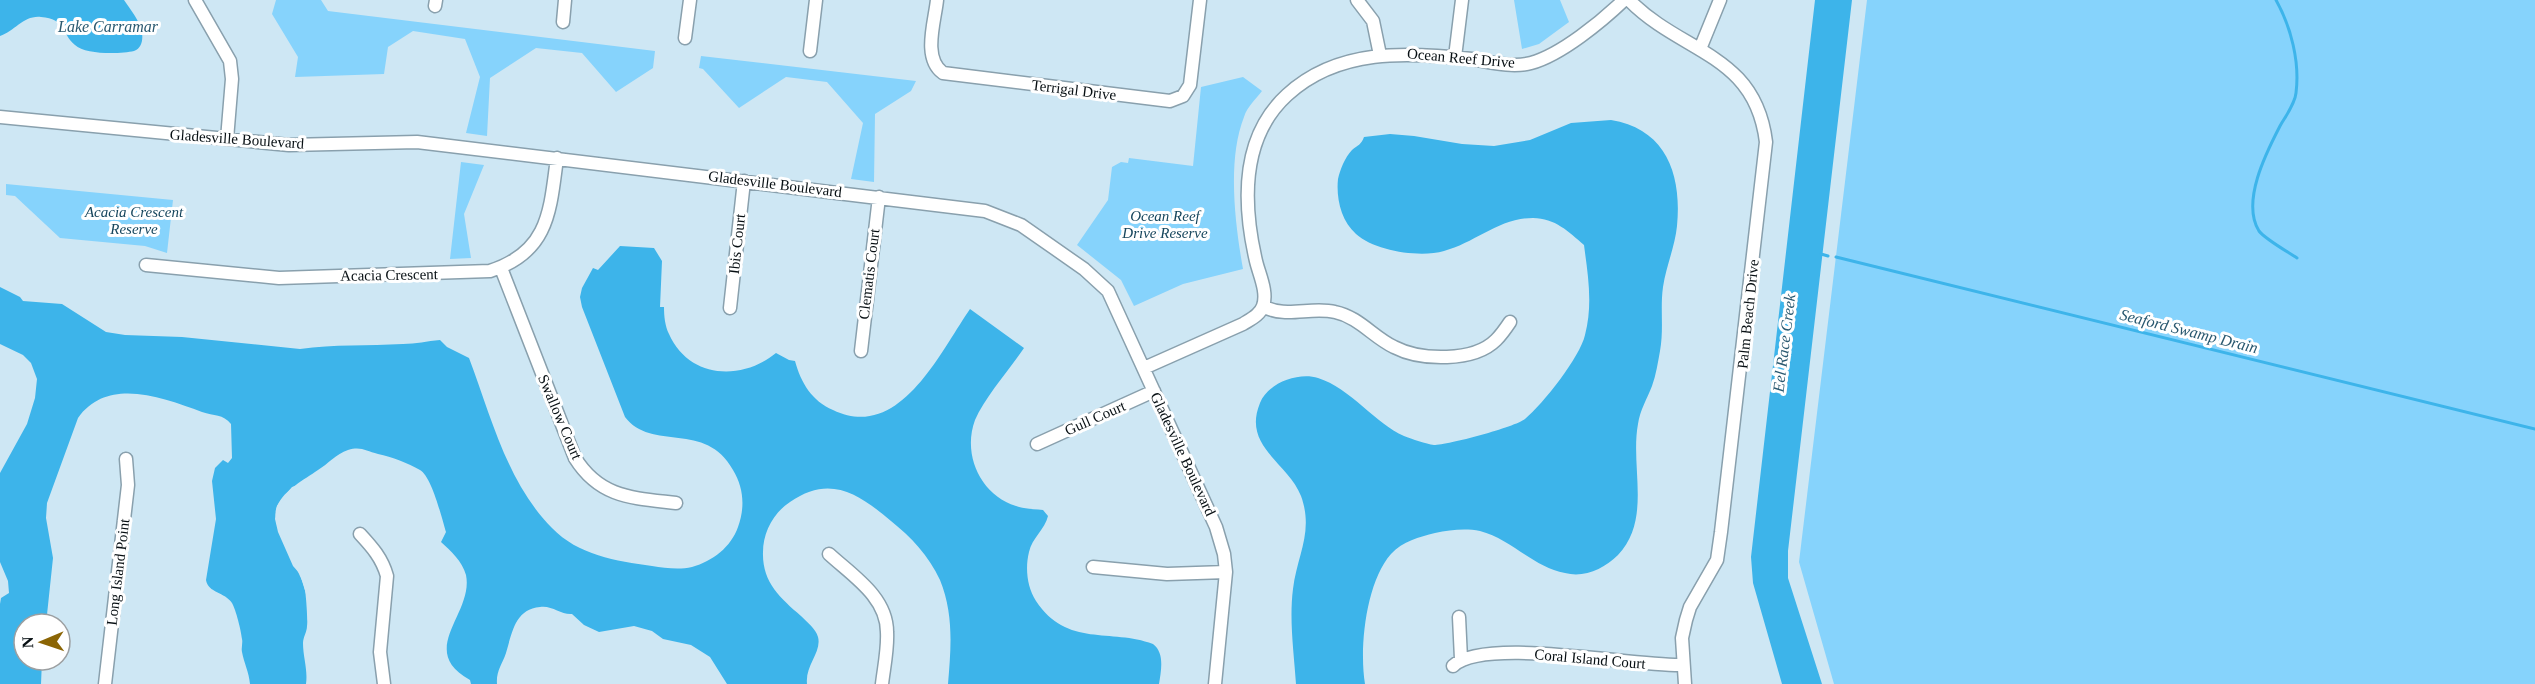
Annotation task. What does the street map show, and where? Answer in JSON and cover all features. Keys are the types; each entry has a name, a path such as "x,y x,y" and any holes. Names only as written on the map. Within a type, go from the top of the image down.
{"street":[{"path":"195,0 230,62 232,79 227,140"},
{"path":"563,22 565,0"},
{"path":"686,38 690,0"},
{"path":"810,51 816,0"},
{"name":"Terrigal Drive","path":"937,0 931,51 934,65 943,73 1170,101 1183,96 1190,85 1200,0"},
{"path":"1358,0 1373,21 1380,55"},
{"path":"1455,57 1462,0"},
{"name":"Ocean Reef Drive","path":"1263,306 1264,293 1252,243 1248,206 1251,157 1259,134 1272,111 1302,82 1345,62 1380,55 1423,53 1511,64 1529,63 1546,57 1576,38 1627,0"},
{"name":"Palm Beach Drive","path":"1627,0 1657,24 1728,67 1744,83 1762,121 1766,154 1717,560 1690,607 1686,620 1682,638 1685,684"},
{"path":"1700,50 1720,0"},
{"name":"Gladesville Boulevard","path":"0,117 289,145 417,142 986,211 1021,225 1084,269 1108,291 1216,527 1224,554 1226,572 1215,684"},
{"name":"Acacia Crescent","path":"146,265 279,278 480,273 501,268 524,253 543,230 550,208 557,159"},
{"name":"Ibis Court","path":"730,308 744,181"},
{"name":"Clematis Court","path":"861,351 879,197"},
{"name":"Swallow Court","path":"501,268 575,458 583,470 592,481 619,495 676,503"},
{"path":"1144,368 1243,324 1256,316 1263,306 1282,313 1315,309 1336,312 1367,327 1379,338 1396,348 1434,357 1469,354 1484,348 1495,341 1510,322"},
{"name":"Gull Court","path":"1037,444 1154,391"},
{"name":"Long Island Point","path":"105,684 128,485 126,459"},
{"path":"360,534 375,550 387,576 380,652 384,684"},
{"path":"829,554 875,596 885,615 887,632 882,684"},
{"path":"1093,567 1167,574 1226,572"},
{"name":"Coral Island Court","path":"1459,617 1457,662 1513,654 1564,655 1683,665"}],"green space":[{"path":"276,0 321,0 328,11 655,51 653,68 616,92 582,53 536,48 490,78 487,136 466,133 480,77 465,39 413,31 388,47 384,74 295,77 298,57 272,14"},
{"path":"1514,0 1560,0 1569,22 1539,44 1522,49"},
{"path":"1867,0 2535,0 2535,684 1834,684 1799,562"},
{"path":"701,56 916,81 911,91 875,114 874,182 851,179 863,123 827,82 786,77 739,108 703,69 699,68"},
{"name":"Ocean Reef Drive Reserve","path":"1243,77 1262,91 1245,113 1236,153 1235,212 1243,269 1183,284 1134,306 1121,280 1077,245 1108,200 1112,167 1121,162 1128,163 1129,158 1193,166 1201,87"},
{"path":"461,162 484,165 464,214 471,258 450,259"},
{"name":"Acacia Crescent Reserve","path":"6,184 173,200 167,253 145,246 60,238 15,196 6,195"}],"water":[{"name":"Lake Carramar","path":"0,0 124,0 141,28 141,43 137,50 128,52 87,51 75,45 55,21 41,17 30,18 0,36"},
{"name":"Eel Race Creek","path":"1815,0 1852,0 1788,551 1788,578 1822,684 1782,684 1753,583 1751,557"},
{"path":"1611,120 1630,125 1645,133 1657,144 1673,172 1678,207 1676,234 1663,287 1662,335 1658,360 1638,424 1636,440 1637,509 1628,541 1618,555 1606,564 1593,571 1572,574 1553,570 1502,540 1480,531 1446,531 1411,540 1391,554 1382,566 1370,598 1364,634 1365,684 1296,684 1292,601 1305,532 1305,509 1295,484 1269,453 1257,431 1256,418 1264,396 1277,385 1293,378 1318,378 1341,390 1383,423 1404,436 1434,445 1466,439 1519,422 1533,412 1551,392 1576,355 1585,335 1589,312 1584,245 1573,235 1548,220 1533,218 1509,222 1455,247 1434,253 1398,252 1364,240 1347,223 1339,201 1338,179 1345,160 1364,137 1390,134 1494,146 1530,140 1571,123"},
{"path":"620,246 654,248 662,261 660,307 664,307 669,334 678,349 689,360 717,371 732,371 748,368 776,353 795,361 804,384 819,402 833,410 857,417 878,414 897,404 915,388 970,309 1024,348 979,411 972,433 973,460 984,483 993,493 1004,501 1019,507 1043,510 1048,516 1031,547 1027,571 1033,596 1048,616 1076,631 1137,639 1153,644 1161,657 1159,684 948,684 950,645 948,606 936,571 912,540 879,511 844,491 818,489 790,502 779,512 770,524 763,545 763,563 769,581 779,596 813,628 818,637 818,648 808,671 807,684 727,684 710,657 691,645 663,639 652,631 634,626 599,632 584,625 572,614 544,607 525,612 516,623 498,672 497,684 471,684 470,680 455,668 448,656 447,644 462,604 466,589 466,575 459,561 441,542 446,532 429,481 420,470 410,465 363,449 356,449 340,454 295,485 280,500 275,515 281,536 305,590 307,623 303,643 306,684 250,684 242,652 241,631 234,606 229,599 210,588 206,580 216,519 212,481 215,468 223,460 228,463 232,458 231,424 221,417 170,401 137,394 120,394 105,397 90,405 78,418 47,503 46,518 53,558 47,612 12,612 12,672 42,672 41,684 0,684 0,604 1,598 9,593 8,581 0,562 0,473 27,424 35,398 37,379 31,363 23,355 0,344 0,287 20,297 23,301 62,304 106,332 125,335 182,337 300,349 408,344 440,340 447,347 469,358 512,470 536,510 552,528 574,545 598,555 625,562 677,569 692,567 714,557 726,547 735,534 742,505 737,477 722,455 708,446 694,440 649,433 636,427 625,417 580,297 582,288 593,268 598,270"}],"pier":[{"path":"307,482 294,489 284,499 278,514 282,535 307,587 306,594 300,574 293,566 278,532 275,519 277,506 292,487"}],"waterway":[{"path":"2276,0 2293,45 2297,69 2296,93 2292,106 2262,163 2254,192 2254,219 2262,234 2297,258"},
{"name":"Seaford Swamp Drain","path":"1821,254 1828,256"},
{"name":"Seaford Swamp Drain","path":"1836,257 2535,429"}]}
